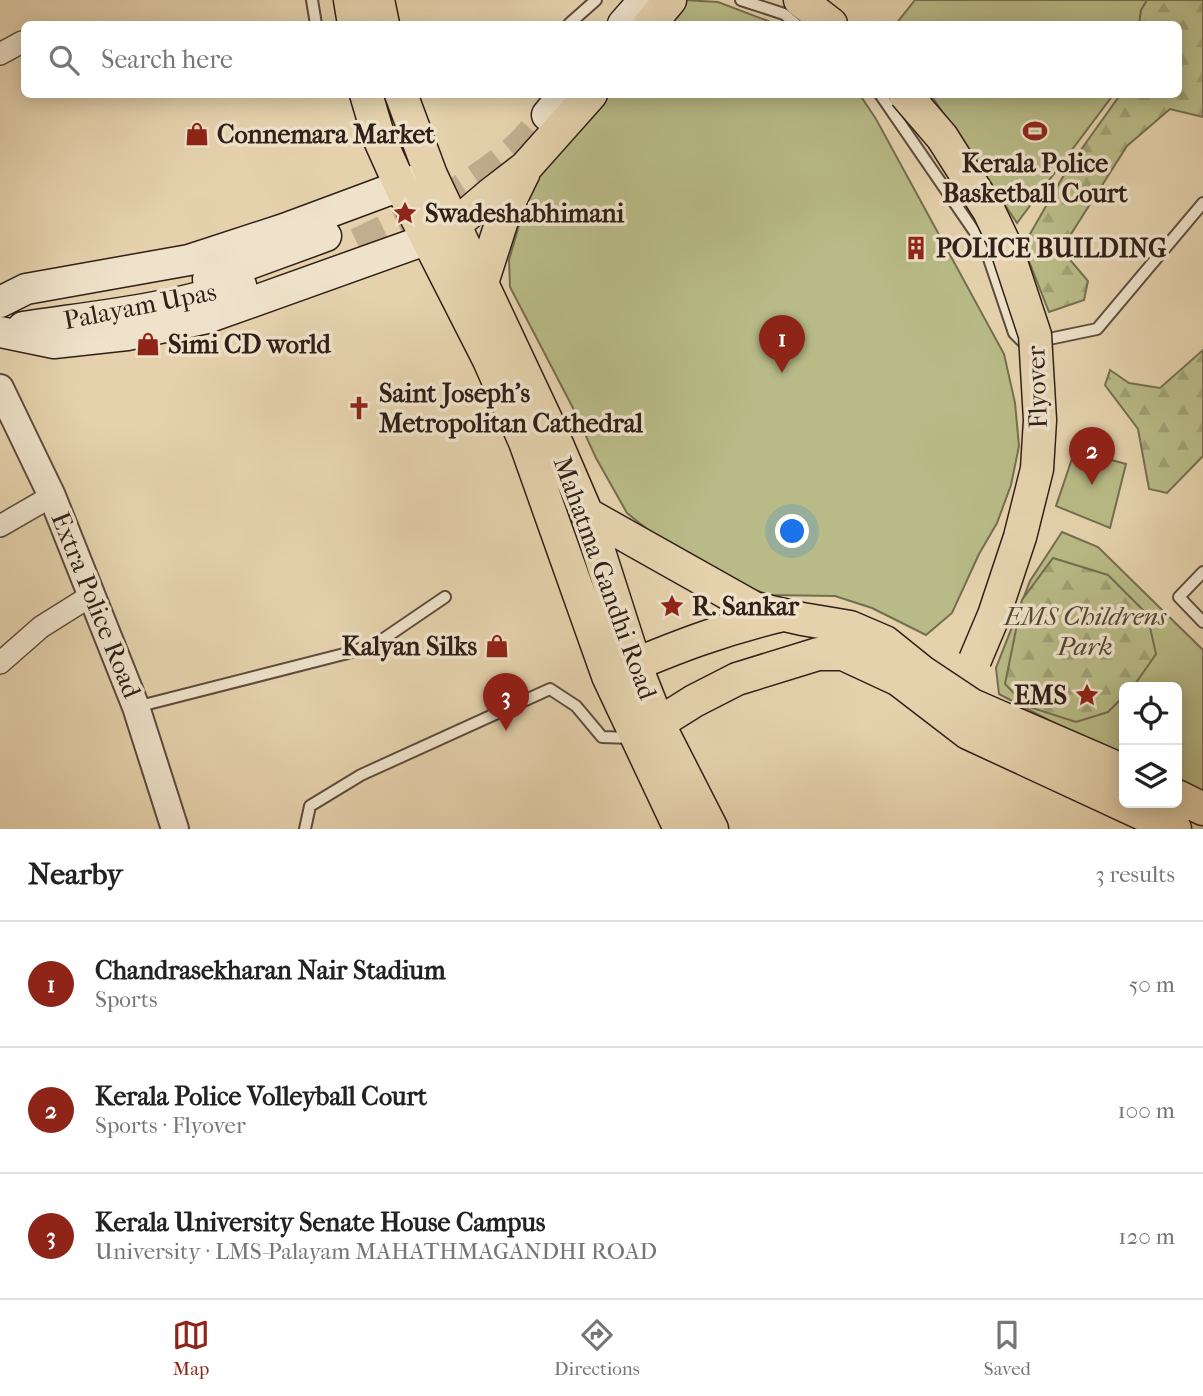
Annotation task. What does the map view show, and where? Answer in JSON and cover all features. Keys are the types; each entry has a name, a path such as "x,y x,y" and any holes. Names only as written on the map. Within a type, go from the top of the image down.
{"main road":[{"path":"350,0 354,21"},
{"path":"378,0 382,21"},
{"path":"606,21 624,0"},
{"path":"626,21 644,0"},
{"path":"652,21 670,0"},
{"path":"800,0 827,21"},
{"name":"Mahatma Gandhi Road","path":"367,98 379,138 401,187 489,360 526,442 647,731 712,829"},
{"name":"Mahatma Gandhi Road","path":"405,98 431,175 550,428 587,514 622,670"},
{"path":"0,331 54,343 127,335 207,318 428,239 456,225 526,167 587,98"},
{"name":"Flyover","path":"908,98 942,138 989,211 1006,247 1035,335 1040,420 1037,469 1020,537 994,615 975,660 972,705"},
{"path":"482,283 505,211 526,167"},
{"path":"0,304 26,289 189,260 431,175"},
{"name":"Palayam Upas","path":"0,304 164,289 204,280 353,235 207,296 163,307 0,331"},
{"path":"587,514 754,608 850,627 885,642 921,671 972,705 1119,769"},
{"path":"622,670 701,638 784,615"},
{"path":"680,829 647,731 694,701 737,679 818,654 843,654 899,680 968,733 1175,829"},
{"path":"1182,798 1203,809"}],"street":[{"path":"0,54 21,43"},
{"name":"Extra Police Road","path":"0,388 52,496 92,595 136,707 175,829"},
{"path":"0,526 52,496"},
{"path":"0,663 41,628 92,595"}],"lane":[{"path":"312,0 316,21"},
{"path":"572,21 596,0"},
{"path":"741,0 783,14 792,21"},
{"path":"883,98 985,247 1014,333 1025,344 1097,329 1203,203"},
{"path":"1203,572 1179,597 1203,622"},
{"path":"136,707 376,644 445,597"},
{"path":"305,829 310,806 361,775 550,689 576,706 602,737 647,731"}],"green space":[{"path":"684,0 718,2 768,21 666,21"},
{"path":"915,0 1162,0 1165,21 898,21"},
{"path":"1147,0 1203,0 1203,117 1170,109 1127,146 1066,242 1071,261 1088,281 1084,300 1049,312 1023,246 1068,168 1118,98 1182,98 1182,21 1139,21 1141,10"},
{"path":"600,98 862,98 1004,354 1015,403 1019,446 1011,485 997,523 979,554 952,613 926,635 872,608 835,596 770,595 740,585 657,537 627,513 596,458 510,287 509,260 531,184"},
{"name":"Kerala Police Basketball Court","path":"933,98 1111,98 1017,223"},
{"path":"1203,350 1203,456 1167,493 1149,489 1138,429 1105,385 1110,370 1129,383 1160,388"},
{"path":"1075,450 1126,464 1110,528 1056,506"},
{"name":"EMS Childrens Park","path":"1062,532 1098,547 1203,650 1203,802 1182,791 1182,682 1119,682 1119,757 999,694 996,668 1030,581"},
{"path":"1053,558 1108,575 1147,614 1156,654 1136,682 1119,682 1119,701 1108,712 1076,722 1026,706 1005,684 1022,600"}],"tunnel":[{"path":"357,243 417,214 493,168 515,150 547,115"}],"place":[{"name":"Kerala Police Basketball Court","path":"1035,131"},
{"name":"Connemara Market","path":"197,134"},
{"name":"Swadeshabhimani","path":"405,213"},
{"name":"POLICE BUILDING","path":"916,248"},
{"name":"Simi CD world","path":"148,344"},
{"name":"Chandrasekharan Nair Stadium","path":"782,373"},
{"name":"Saint Joseph's Metropolitan Cathedral","path":"359,408"},
{"name":"Kerala Police Volleyball Court","path":"1092,485"},
{"name":"R. Sankar","path":"672,606"},
{"name":"Kalyan Silks","path":"497,646"},
{"name":"EMS","path":"1087,695"},
{"name":"Kerala University Senate House Campus","path":"506,731"}]}
